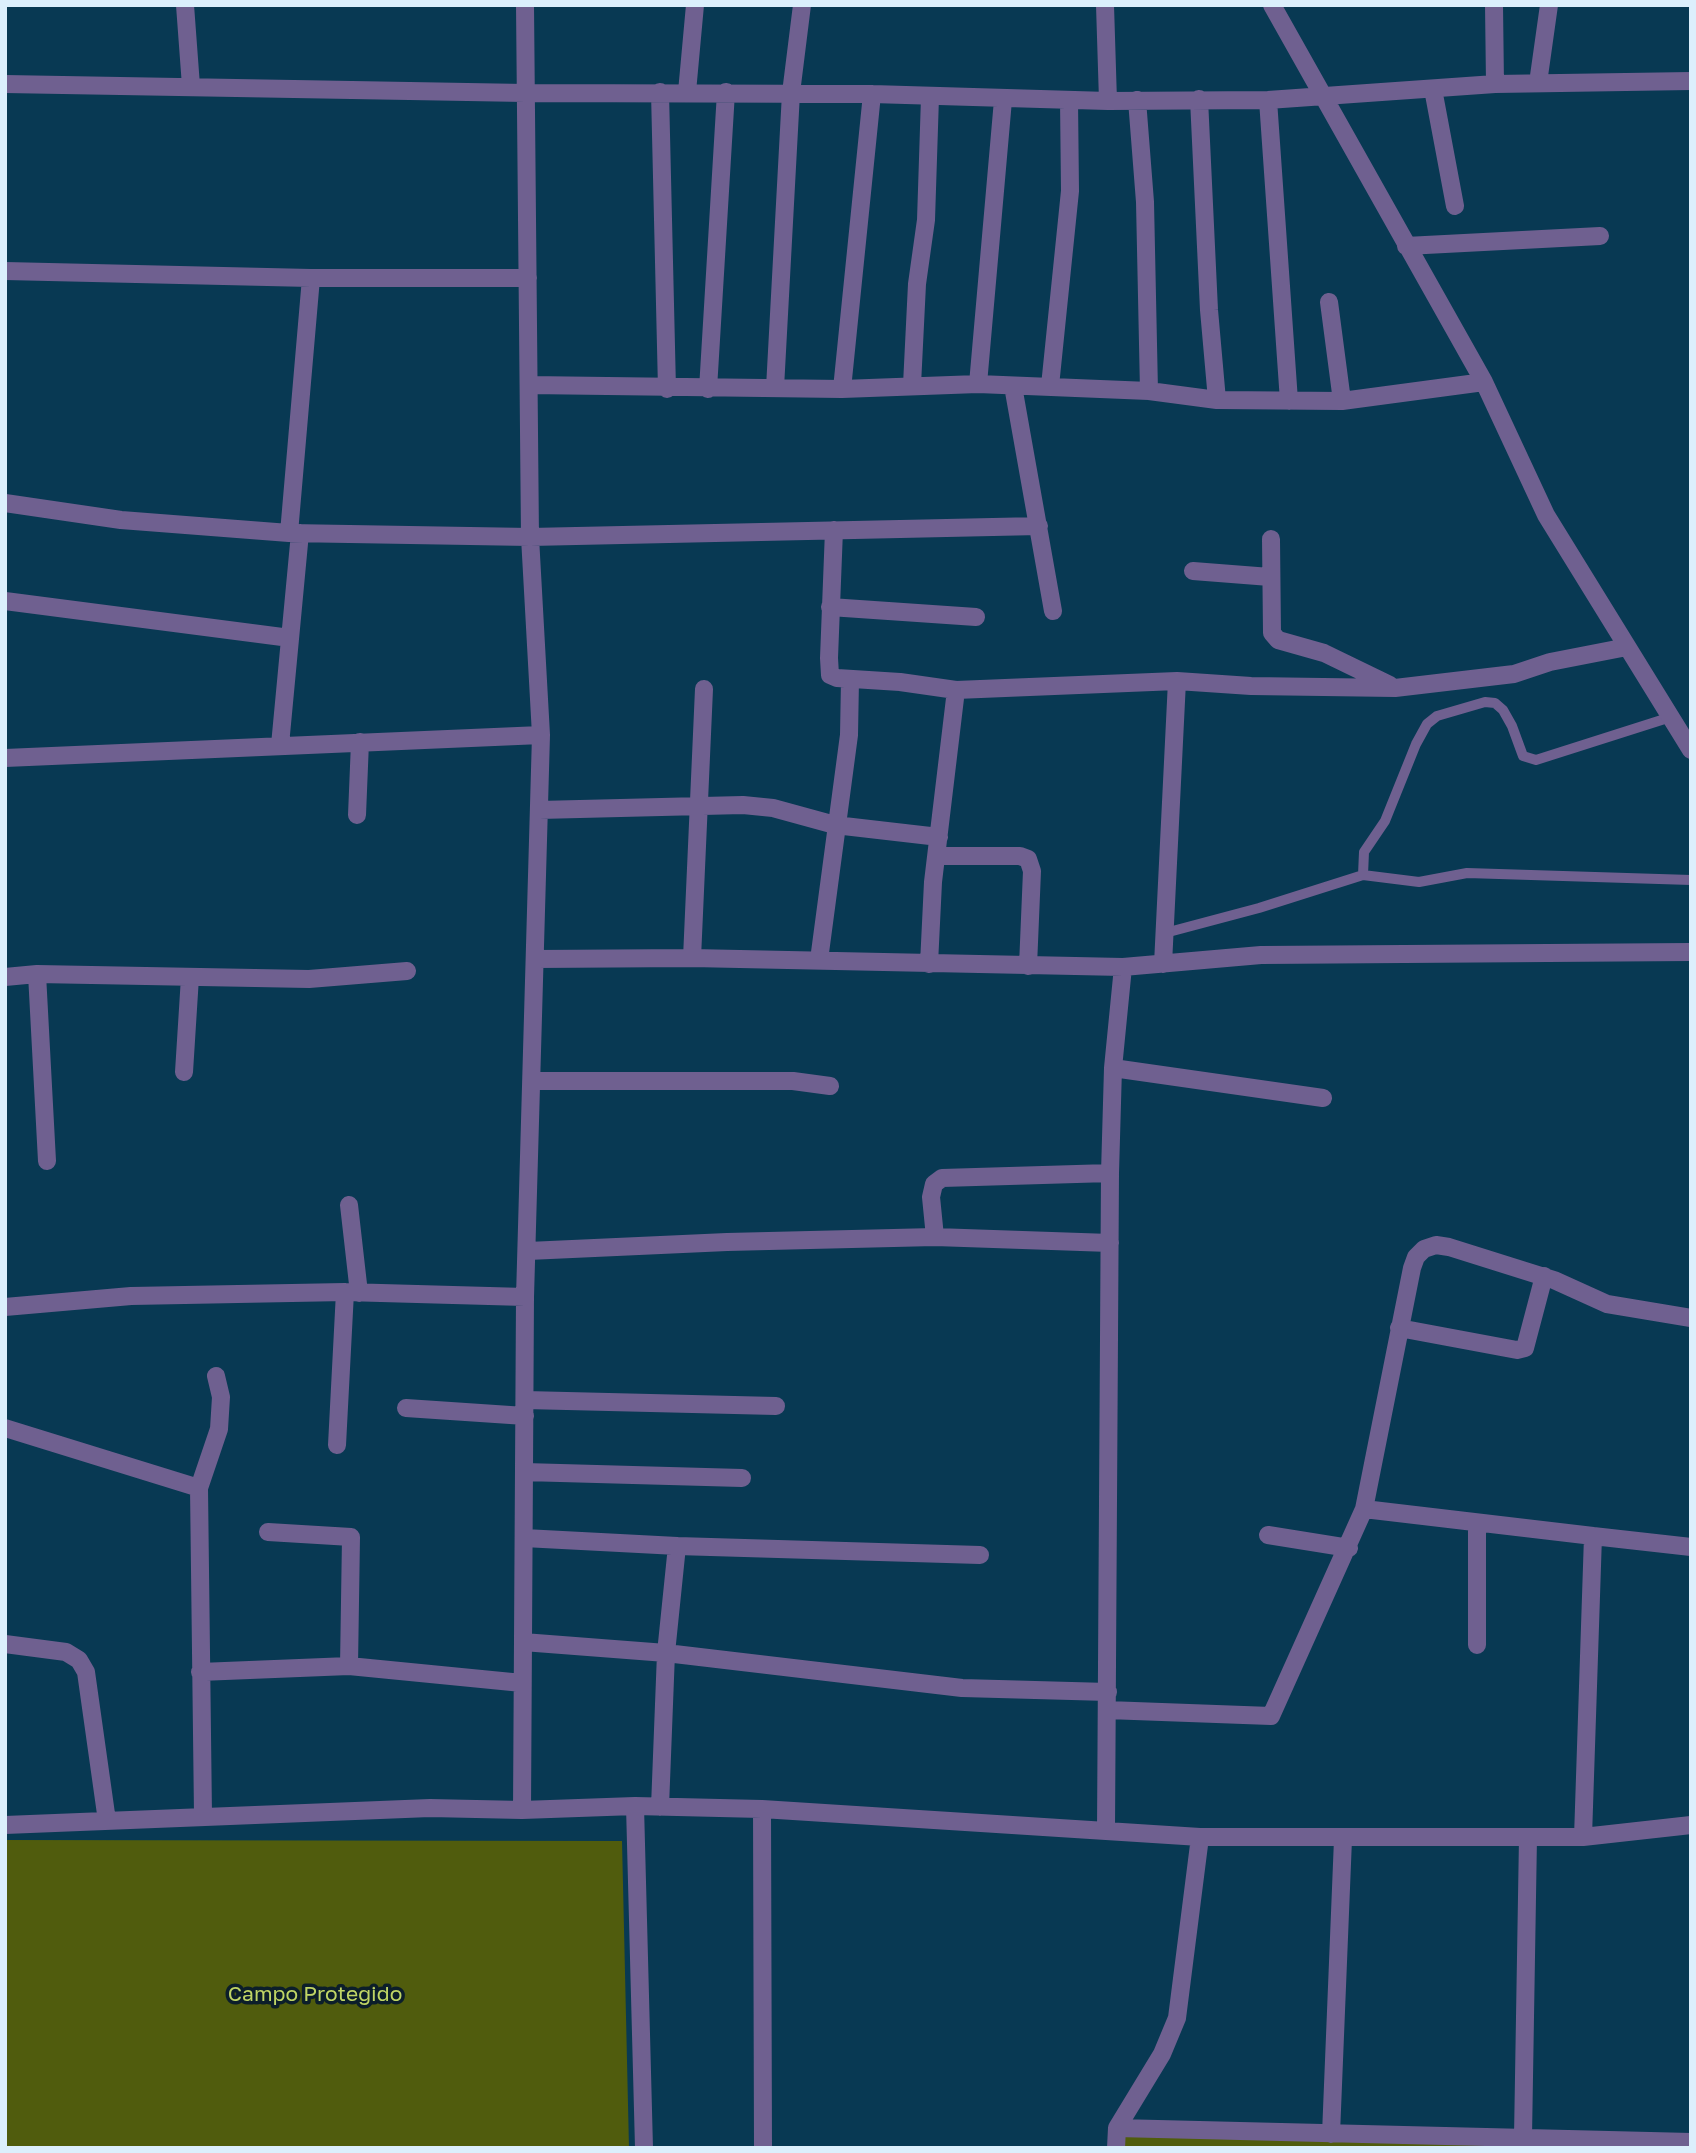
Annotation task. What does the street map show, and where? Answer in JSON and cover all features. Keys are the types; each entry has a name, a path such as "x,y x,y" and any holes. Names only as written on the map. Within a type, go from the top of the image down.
{"street":[{"path":"185,5 191,86"},
{"path":"522,1810 525,1297 541,735 530,537 525,5"},
{"path":"687,92 695,5"},
{"path":"775,388 791,93 802,5"},
{"path":"1105,5 1108,101"},
{"path":"1272,5 1484,382 1546,515 1691,750"},
{"path":"1494,5 1495,84"},
{"path":"1538,82 1549,5"},
{"path":"5,84 525,93 872,94 1003,100 1108,101 1268,100 1538,82 1691,81"},
{"path":"1433,89 1455,206"},
{"path":"660,92 667,388"},
{"path":"708,389 726,92"},
{"path":"842,389 872,94"},
{"path":"912,385 917,284 926,220 930,97"},
{"path":"1199,99 1212,355 1217,400"},
{"path":"978,384 1003,100"},
{"path":"1050,386 1070,191 1069,100"},
{"path":"1137,100 1145,202 1149,391"},
{"path":"1268,100 1289,401"},
{"path":"1406,246 1600,236"},
{"path":"5,271 311,278 528,278"},
{"path":"280,745 290,638 311,278"},
{"path":"1329,302 1342,401"},
{"path":"529,385 842,389 978,384 1149,391 1217,400 1342,401 1484,382"},
{"path":"1013,386 1053,611"},
{"path":"5,503 121,520 295,533 530,537 1039,526"},
{"path":"834,530 830,675 850,680 900,682 956,690 1177,681 1251,686 1395,688 1514,674 1550,662 1627,647"},
{"path":"1271,539 1272,633 1278,640 1324,653 1395,688"},
{"path":"1193,570 1270,577"},
{"path":"5,601 290,638"},
{"path":"830,607 976,617"},
{"path":"819,960 849,735 850,680"},
{"path":"1163,964 1177,681"},
{"path":"692,958 704,689"},
{"path":"929,964 937,856 956,690"},
{"path":"5,758 541,735"},
{"path":"356,815 360,742"},
{"path":"539,810 699,806 773,808 835,825 939,838"},
{"path":"937,856 1020,856 1028,859 1032,871 1028,965"},
{"path":"535,959 692,958 1123,967 1261,955 1691,952"},
{"path":"1106,1830 1110,1173 1113,1068 1123,967"},
{"path":"5,977 37,974 309,979 407,971"},
{"path":"37,974 47,1161"},
{"path":"184,1072 190,977"},
{"path":"1113,1068 1323,1098"},
{"path":"532,1081 793,1081 830,1086"},
{"path":"935,1237 931,1197 934,1184 942,1178 1110,1173"},
{"path":"337,1445 352,1292 349,1205"},
{"path":"528,1251 727,1241 935,1237 1110,1242"},
{"path":"523,1643 666,1653 962,1688 1271,1716 1349,1548 1364,1509 1412,1268 1416,1257 1424,1249 1436,1245 1449,1247 1544,1276 1607,1304 1691,1318"},
{"path":"1399,1328 1517,1350 1525,1348 1544,1276"},
{"path":"5,1307 131,1296 352,1292 525,1297"},
{"path":"203,1815 199,1488 219,1429 222,1397 216,1376"},
{"path":"406,1408 776,1406"},
{"path":"5,1427 199,1488"},
{"path":"524,1472 742,1478"},
{"path":"1364,1509 1691,1547"},
{"path":"1477,1523 1477,1645"},
{"path":"268,1532 351,1537 349,1666"},
{"path":"1268,1535 1349,1548"},
{"path":"1583,1837 1593,1536"},
{"path":"524,1538 677,1546 884,1550 980,1555"},
{"path":"660,1807 666,1653 677,1546"},
{"path":"5,1643 66,1652 79,1660 86,1672 107,1821"},
{"path":"200,1672 349,1666 522,1683"},
{"path":"5,1825 430,1808 522,1810 635,1806 762,1809 1200,1837 1583,1837 1691,1825"},
{"path":"635,1806 644,2148"},
{"path":"762,1809 763,2148"},
{"path":"1116,2148 1117,2128 1162,2054 1177,2018 1200,1837"},
{"path":"1523,2137 1528,1837"},
{"path":"1331,2134 1343,1839"},
{"path":"1117,2128 1691,2141"}],"lane":[{"path":"1363,875 1364,852 1385,821 1416,744 1427,724 1437,716 1485,702 1495,703 1503,710 1512,726 1523,757 1536,760 1671,718"},
{"path":"1165,933 1259,908 1363,875 1419,882 1467,873 1691,880"}],"green space":[{"name":"Campo Protegido","path":"5,1840 622,1841 629,2148 5,2148"},
{"path":"1124,2125 1691,2148 1124,2148"}]}
